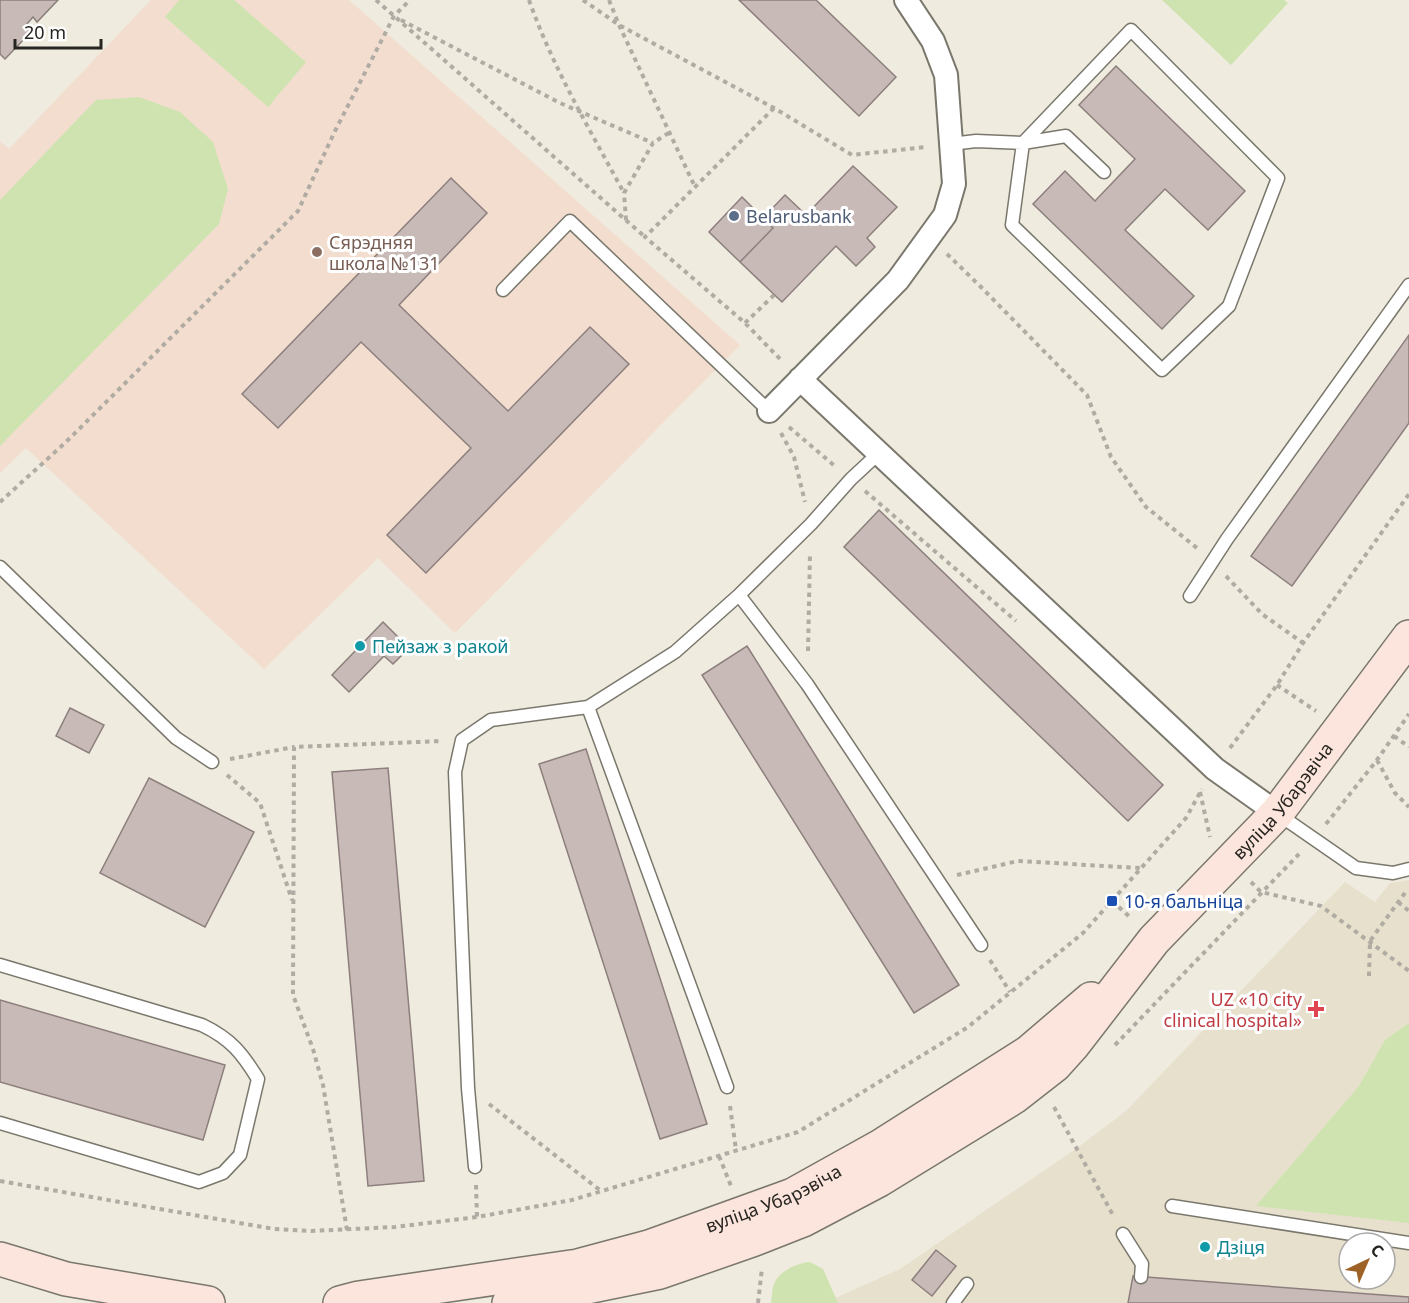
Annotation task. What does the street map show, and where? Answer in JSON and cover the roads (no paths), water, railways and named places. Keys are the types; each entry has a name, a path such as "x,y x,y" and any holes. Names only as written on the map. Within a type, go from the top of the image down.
{"main road":[{"name":"вуліца Убарэвіча","path":"340,1303 359,1298 578,1266 649,1247 793,1195 881,1146 1029,1052 1144,952 1277,813 1409,637"},
{"name":"вуліца Убарэвіча","path":"509,1303 660,1272 803,1220 879,1180 1014,1097 1055,1065 1144,952"},
{"path":"0,1259 66,1279 208,1303"}],"street":[{"path":"770,411 898,280 945,215 954,184 946,75 933,41 906,0"},
{"path":"800,379 1215,769 1277,813"}],"lane":[{"path":"1131,30 1278,178 1229,306 1162,370 1012,225 1023,143 1131,30"},
{"path":"951,144 976,141 1023,143 1066,136 1104,172"},
{"path":"503,290 570,222 770,411"},
{"path":"1190,596 1213,560 1409,285"},
{"path":"475,1167 468,1088 454,772 462,740 491,720 588,707 675,652 739,595 879,453"},
{"path":"0,567 176,738 212,762"},
{"path":"739,595 807,684 981,945"},
{"path":"588,707 727,1087"},
{"path":"1277,813 1356,868 1393,873 1409,869"},
{"path":"0,964 202,1025 223,1035 236,1047 258,1079 240,1155 223,1173 199,1182 0,1123"},
{"path":"1172,1206 1409,1243"},
{"path":"1123,1234 1142,1264 1141,1277"},
{"path":"953,1303 967,1284"}],"place":[{"name":"Belarusbank","path":"734,216"},
{"name":"Сярэдняя школа №131","path":"317,252"},
{"name":"Пейзаж з ракой","path":"360,646"},
{"name":"10-я бальніца","path":"1112,901"},
{"name":"UZ «10 city clinical hospital»","path":"1316,1009"},
{"name":"Дзіця","path":"1205,1247"}]}
